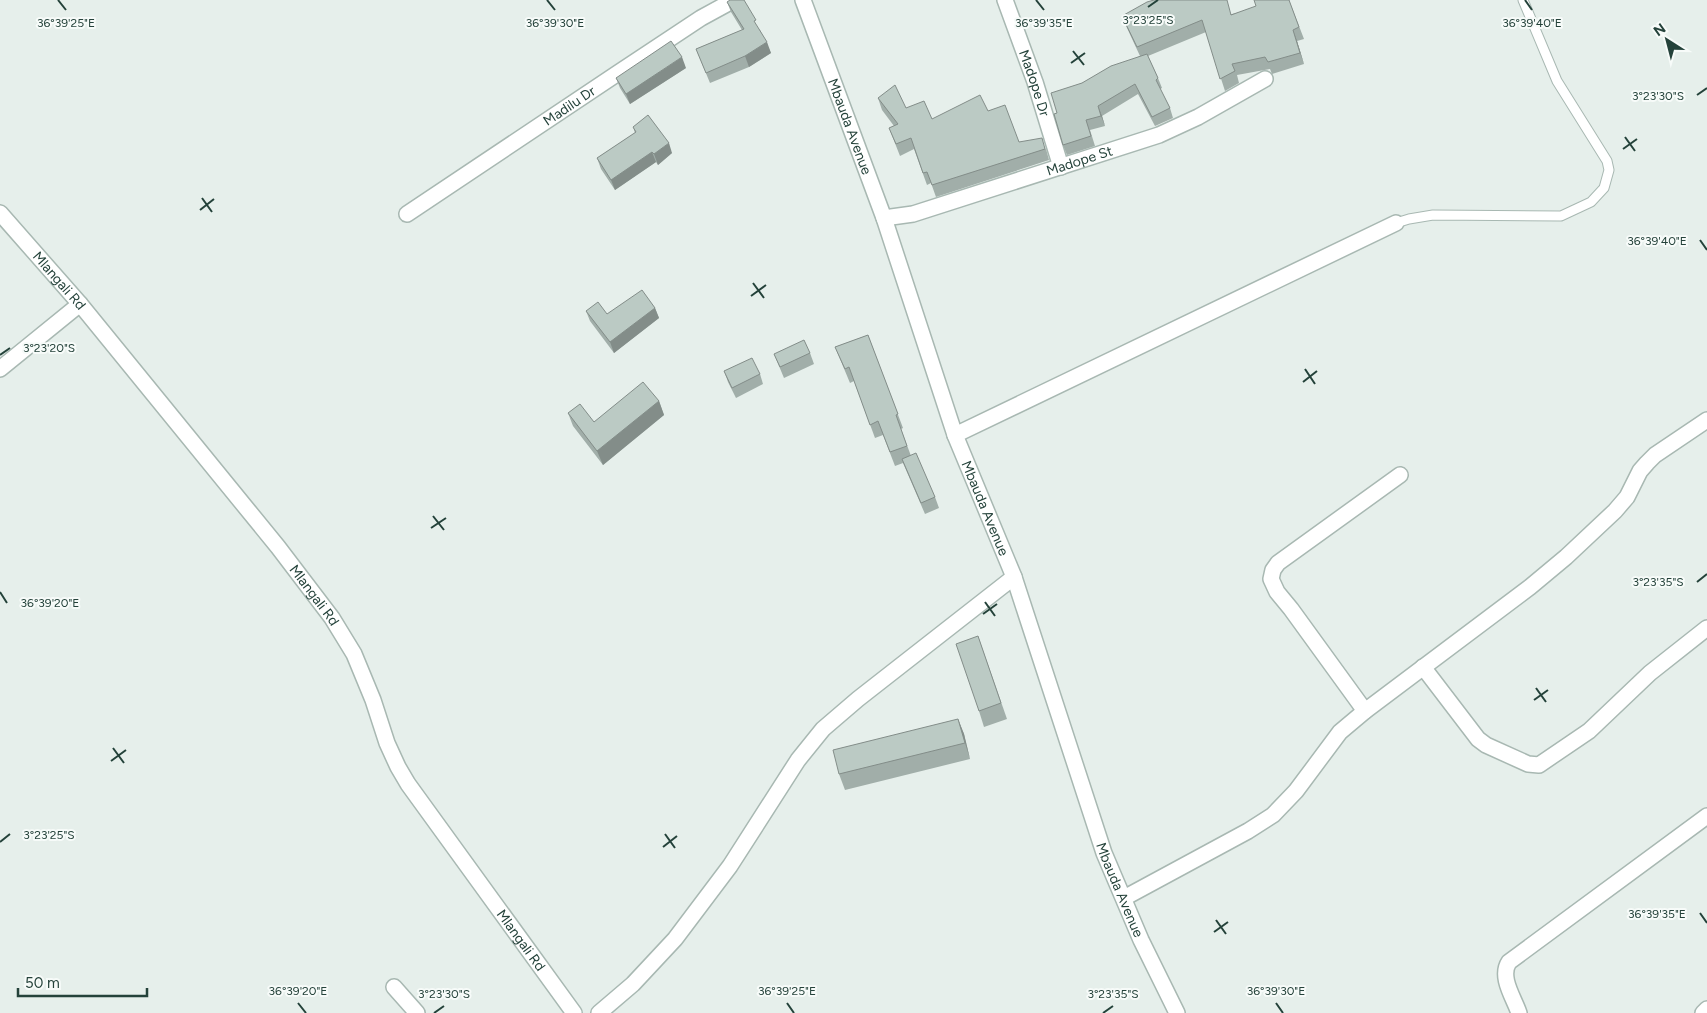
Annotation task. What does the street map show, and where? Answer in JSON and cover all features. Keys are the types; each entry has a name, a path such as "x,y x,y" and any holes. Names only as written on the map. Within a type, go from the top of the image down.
{"street":[{"name":"Madilu Dr","path":"407,214 659,45 701,18 734,0"},
{"name":"Mbauda Avenue","path":"803,0 884,218 955,435 1014,577 1104,853 1173,1012"},
{"name":"Madope Dr","path":"1005,0 1035,82 1061,167"},
{"name":"Madope St","path":"884,218 912,214 1160,135 1179,127 1265,79"},
{"name":"Mlangali Rd","path":"0,213 80,304 278,547 332,618 354,654 373,700 387,743 408,784 574,1013"},
{"path":"955,435 1396,223"},
{"path":"0,369 80,304"},
{"path":"1124,898 1248,831 1273,815 1296,791 1340,732 1365,711 1530,587 1566,557 1615,511 1647,463 1707,420"},
{"path":"1365,711 1277,592 1271,579 1273,570 1278,563 1400,476"},
{"path":"600,1013 633,984 675,939 730,866 798,760 823,729 858,698 1014,577"},
{"path":"1423,668 1478,739 1486,745 1528,764 1539,765 1589,730 1650,673 1707,628"},
{"path":"1519,1013 1505,976 1505,968 1509,962 1707,816"},
{"path":"394,987 417,1013"},
{"path":"1703,1013 1707,1009"}],"lane":[{"path":"1396,223 1433,215 1561,216 1591,202 1604,188 1609,170 1607,161 1557,81 1522,0"}],"building":[{"path":"730,0 744,0 767,42 745,56 706,73 696,49 744,29 727,2"},
{"path":"1154,0 1227,0 1231,15 1256,6 1254,0 1289,0 1299,27 1293,30 1300,53 1268,62 1265,57 1232,64 1235,71 1220,79 1202,20 1137,47 1122,16"},
{"path":"671,41 682,57 626,94 616,78"},
{"path":"1147,54 1158,78 1156,80 1170,108 1152,117 1135,84 1098,106 1101,116 1086,120 1091,136 1063,145 1054,114 1057,113 1051,93 1082,83 1111,66"},
{"path":"895,85 906,108 924,101 932,119 980,95 988,111 1005,105 1019,142 1042,138 1045,149 932,185 927,172 923,173 911,138 896,144 889,128 898,124 878,98"},
{"path":"648,115 669,143 654,154 652,152 611,180 597,158 636,132 633,127"},
{"path":"642,290 655,308 610,342 586,311 598,302 607,314"},
{"path":"868,335 898,414 896,415 907,446 890,452 878,421 870,425 849,367 845,369 835,347"},
{"path":"804,340 810,353 780,367 774,354"},
{"path":"752,358 760,374 732,388 724,371"},
{"path":"643,382 659,401 597,451 568,413 580,404 594,422"},
{"path":"916,453 935,497 921,503 902,459"},
{"path":"978,636 1001,703 979,711 956,644"},
{"path":"958,719 965,743 839,774 833,750"}]}
